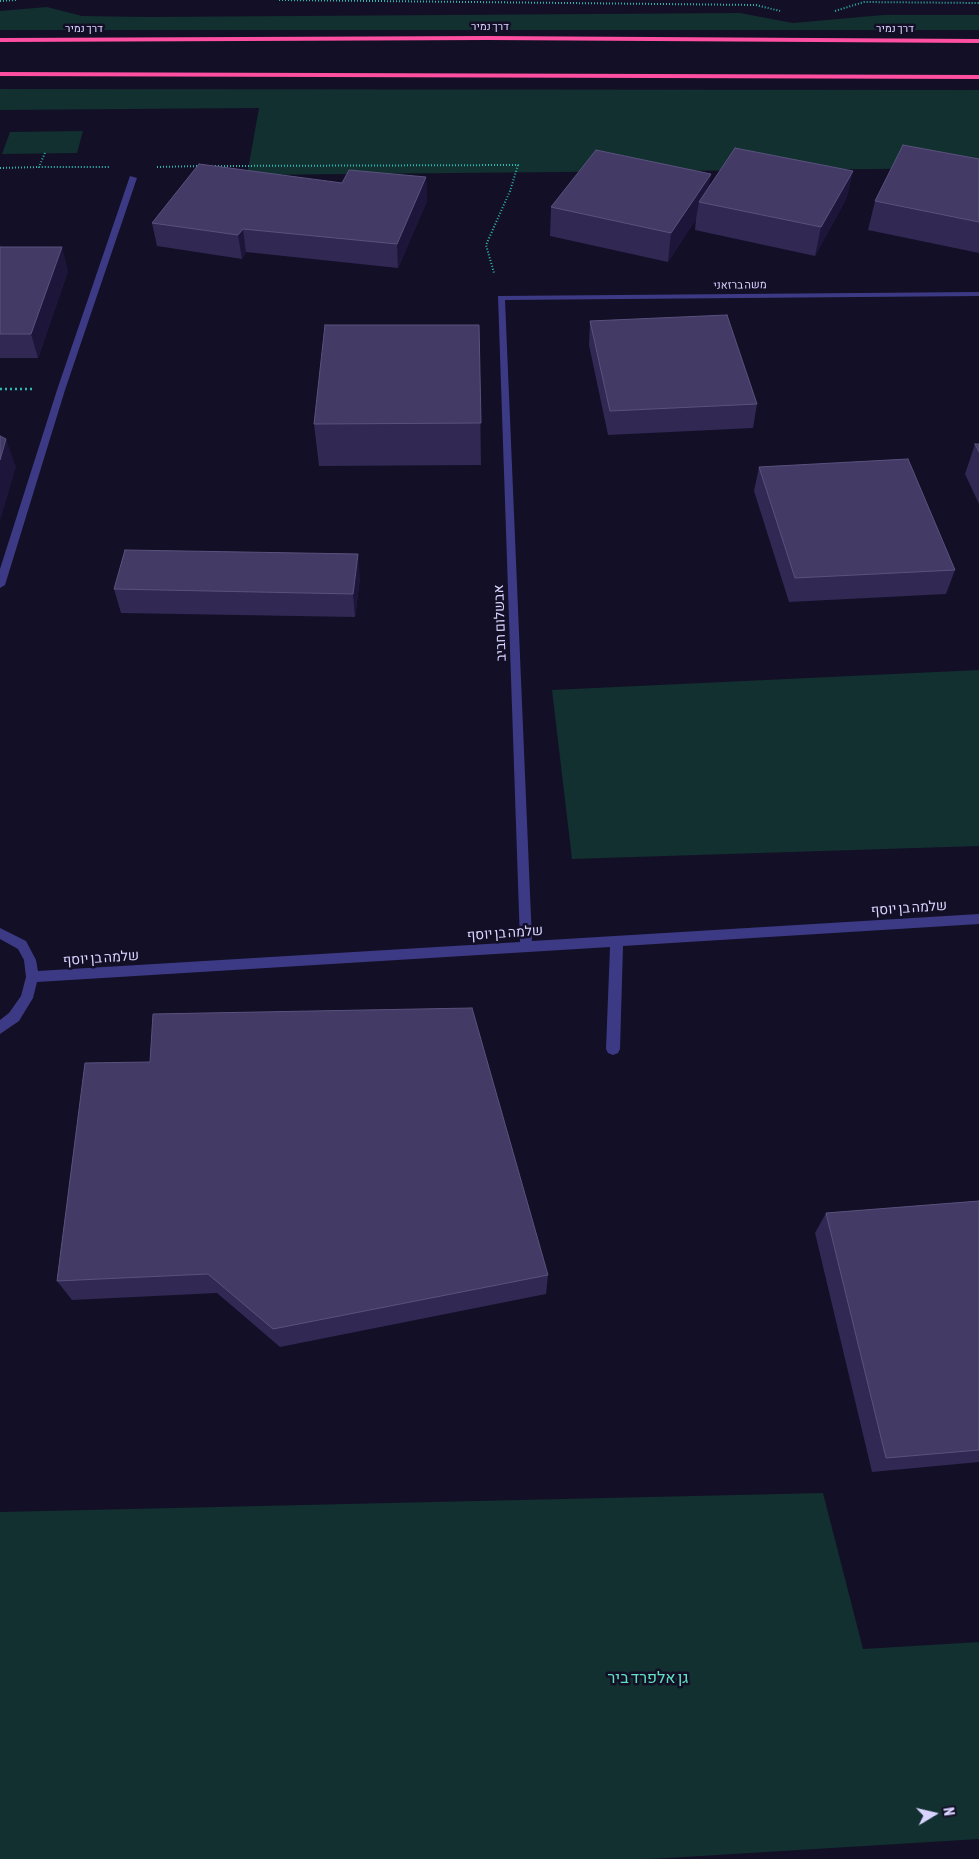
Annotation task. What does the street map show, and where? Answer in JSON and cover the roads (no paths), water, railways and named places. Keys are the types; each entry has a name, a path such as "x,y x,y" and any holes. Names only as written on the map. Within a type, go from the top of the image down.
{"highway":[{"name":"דרך נמיר","path":"0,40 488,38 979,41"},
{"path":"0,74 979,77"}],"street":[{"path":"0,585 62,390 133,178"},
{"name":"משה ברזאני","path":"501,298 979,294"},
{"name":"אבשלום חביב","path":"501,298 526,947"},
{"name":"שלמה בן יוסף","path":"32,977 979,919"},
{"path":"0,932 22,945 30,960 32,977 27,998 14,1017 0,1028"},
{"path":"613,1049 617,941"}],"park label":[{"name":"גן אלפרד ביר","path":"648,1678"}]}
